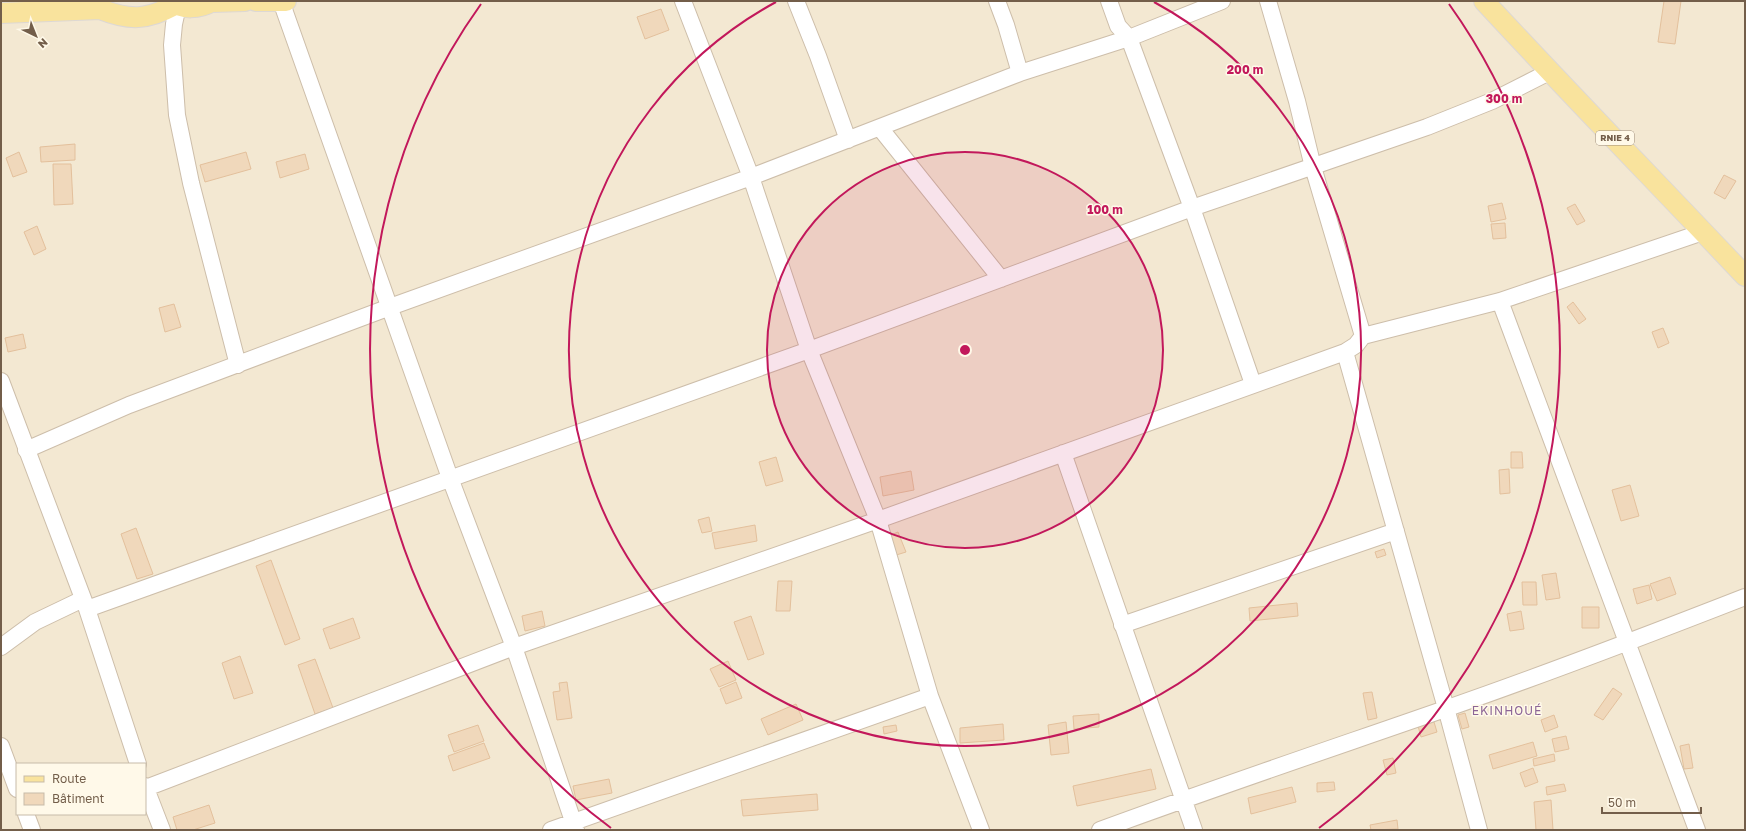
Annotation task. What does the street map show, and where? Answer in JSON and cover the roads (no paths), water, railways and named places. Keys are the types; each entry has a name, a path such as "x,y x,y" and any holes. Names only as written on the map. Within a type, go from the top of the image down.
{"main road":[{"path":"1,14 105,5 120,16 137,18 150,17 174,4 196,8 213,1 245,1"},
{"path":"256,1 286,1"},
{"name":"RNIE 4","path":"1484,1 1549,72 1745,276"}],"street":[{"path":"281,1 450,478 514,647 574,826"},
{"path":"683,1 751,177 809,350 878,520 930,696 981,830"},
{"path":"796,1 818,56 848,140"},
{"path":"997,1 1006,25 1020,73"},
{"path":"1109,1 1118,26 1129,38 1192,208 1253,384"},
{"path":"26,450 129,405 390,307 751,177 1020,73 1129,38 1222,1"},
{"path":"1268,1 1297,101 1313,166 1363,336"},
{"path":"174,4 172,46 177,115 191,183 238,365"},
{"path":"1,647 35,622 450,478 809,350 1192,208 1427,127 1492,101 1549,72"},
{"path":"880,128 1001,279"},
{"path":"146,787 514,647 878,520 1345,352 1356,345 1363,336 1500,301 1703,232"},
{"path":"1500,301 1697,830"},
{"path":"1345,352 1479,830"},
{"path":"1,381 85,604 138,763"},
{"path":"1063,453 1182,800 1194,830"},
{"path":"1122,625 1396,531"},
{"path":"1100,830 1627,643 1745,597"},
{"path":"551,830 574,826 930,696"},
{"path":"1,746 16,786"},
{"path":"146,790 162,830"},
{"path":"26,815 32,830"}],"district":[{"name":"EKINHOUÉ","path":"1507,711"}]}
